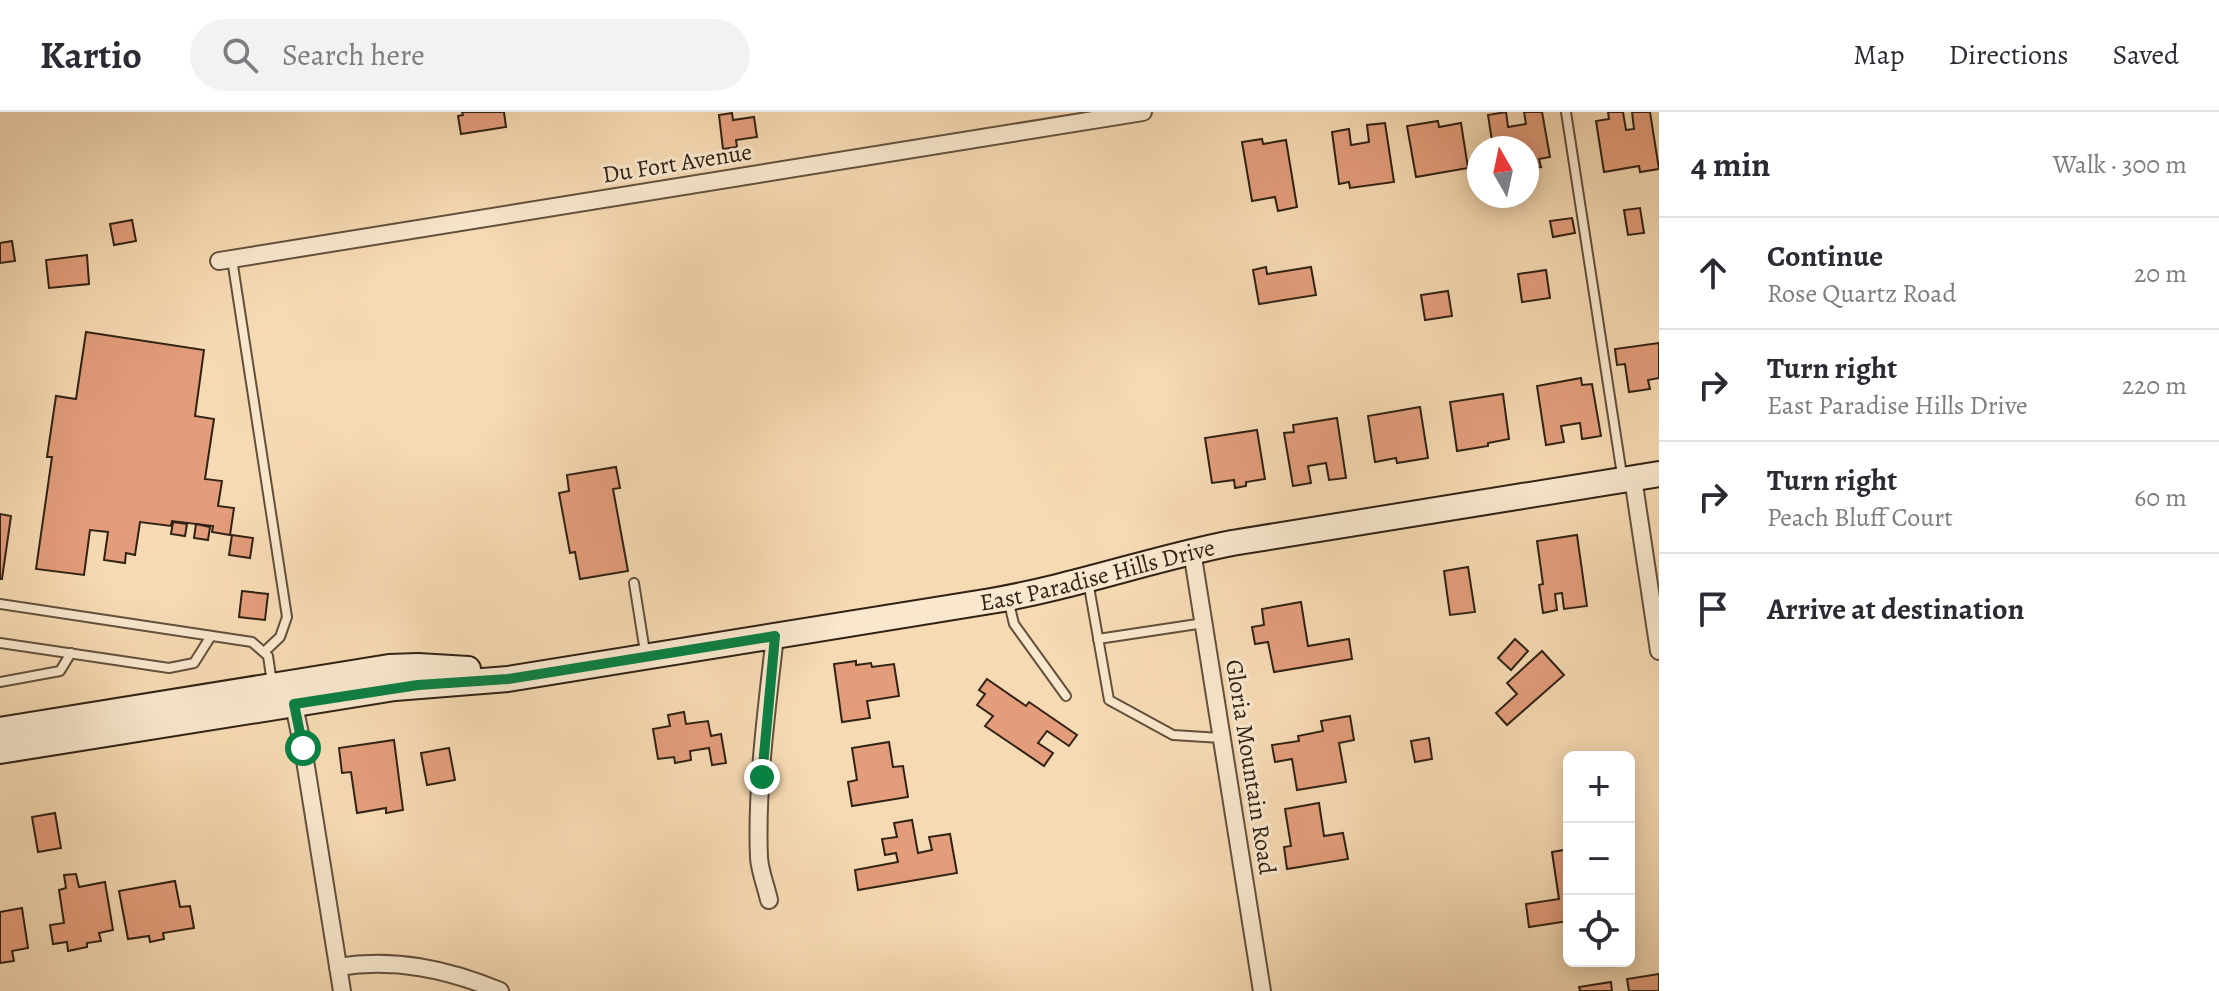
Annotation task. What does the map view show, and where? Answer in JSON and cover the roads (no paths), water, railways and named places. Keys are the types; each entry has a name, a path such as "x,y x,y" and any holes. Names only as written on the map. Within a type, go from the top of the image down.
{"main road":[{"name":"East Paradise Hills Drive","path":"0,730 283,695 535,674 1008,598 1088,581 1192,551 1659,474"},
{"name":"East Paradise Hills Drive","path":"0,751 283,695"}],"street":[{"name":"Du Fort Avenue","path":"225,260 1143,112"},
{"path":"1628,479 1659,651"},
{"name":"Gloria Mountain Road","path":"1192,551 1262,991"},
{"path":"769,900 759,861 767,701 775,636"},
{"path":"283,695 303,748 342,991"},
{"path":"338,967 377,963 418,965 469,978 500,991"}],"lane":[{"path":"1566,112 1628,479"},
{"path":"225,260 287,617 280,637 264,652"},
{"path":"1088,581 1107,695 1114,704 1173,735 1222,738"},
{"path":"634,583 645,657"},
{"path":"1008,598 1014,624 1066,696"},
{"path":"0,604 252,642 268,656 283,695"},
{"path":"1098,639 1204,623"},
{"path":"0,643 169,668 194,663 211,636"},
{"path":"0,682 60,671 71,653"}]}
